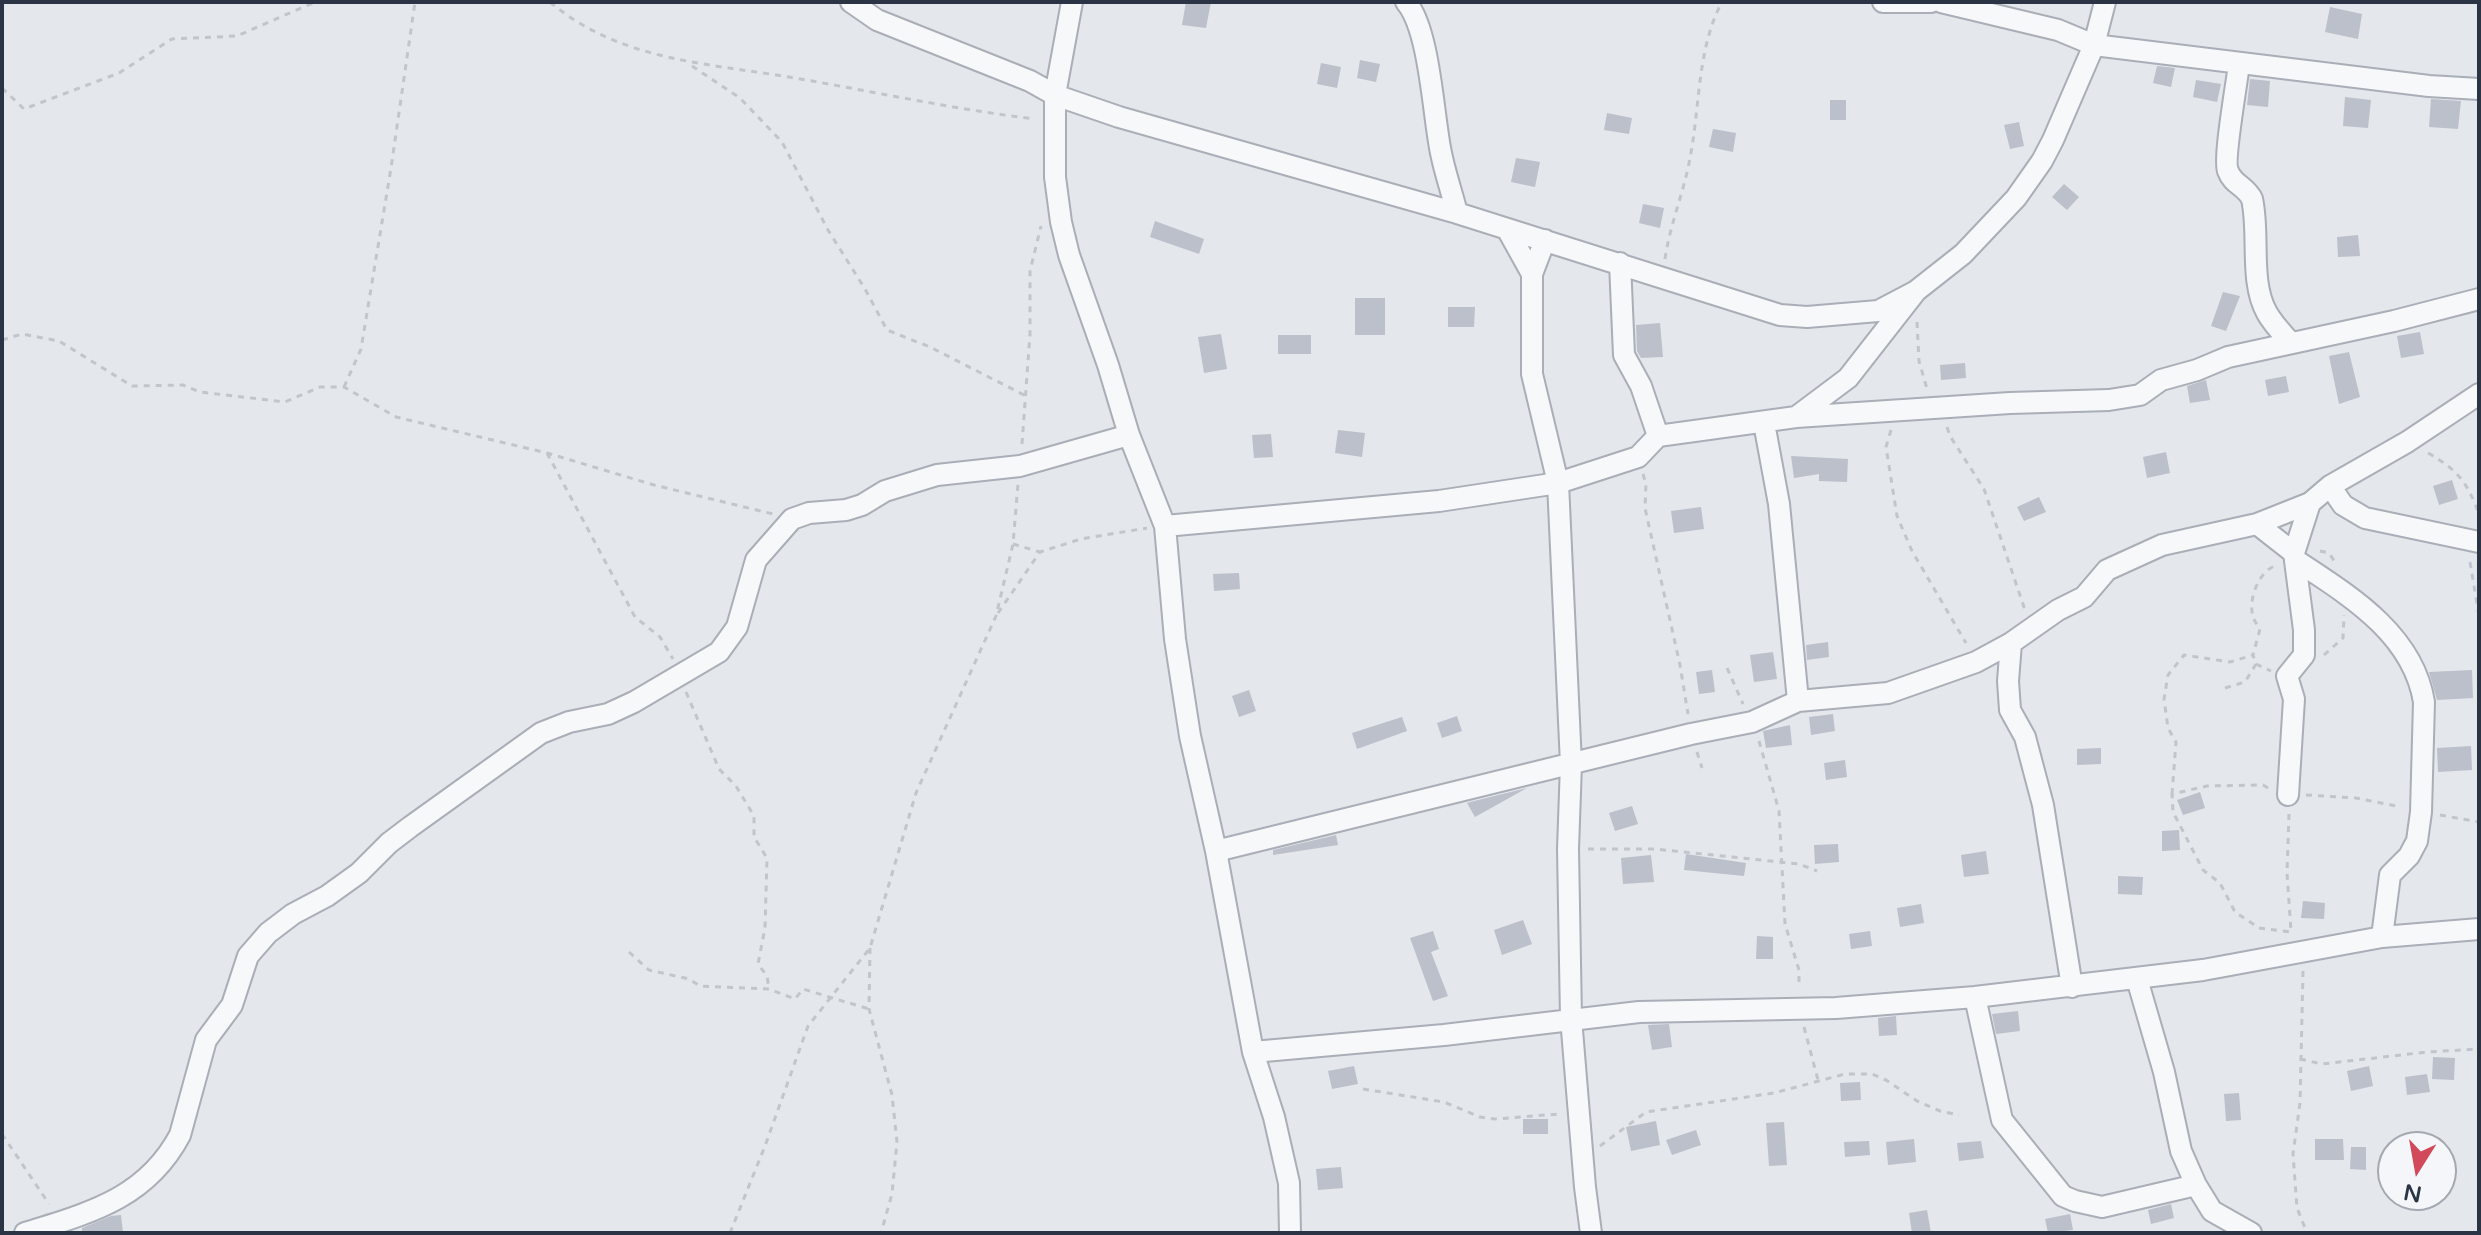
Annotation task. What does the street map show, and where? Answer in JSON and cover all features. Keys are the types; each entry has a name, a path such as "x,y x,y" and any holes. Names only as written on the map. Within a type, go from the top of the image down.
{"street":[{"path":"851,2 877,20 1018,76 1055,95 1119,117 1457,213 1780,315 1807,317 1878,311 1916,291 1963,254 2016,198 2042,161 2094,45 2105,2"},
{"path":"1072,2 1055,95 1056,198 1066,244 1129,435 1165,526 1175,639 1190,736 1216,851 1253,1052 1274,1117 1289,1183 1290,1233"},
{"path":"1883,2 1931,2"},
{"path":"1941,2 2058,30 2094,45 2429,86 2479,89"},
{"path":"1412,4 1436,109 1440,151 1457,213"},
{"path":"2239,64 2226,168 2234,184 2249,192 2252,199 2262,303 2267,315 2291,343"},
{"path":"1507,229 1532,274"},
{"path":"1545,240 1532,274 1532,374 1558,483 1571,764 1568,849 1571,1018 1591,1233"},
{"path":"1620,263 1624,355 1641,386 1658,436"},
{"path":"1796,417 1848,378 1916,291"},
{"path":"1165,526 1439,501 1558,483 1638,457 1658,436 1796,417 2109,400 2140,395 2161,380 2228,357 2479,299"},
{"path":"1216,851 1691,734 1752,722 1798,701 1888,693 1940,677 2011,643 2084,597 2107,570 2162,545 2257,524 2310,503 2330,486 2407,442 2479,394"},
{"path":"1764,423 1779,504 1798,701"},
{"path":"25,1233 119,1200 153,1172 173,1148 180,1135 206,1040 232,1005 248,956 268,933 359,873 389,843 541,733 569,722 608,714 719,652 737,627 756,560 792,519 809,513 846,510 862,505 885,491 937,475 1020,466 1129,435"},
{"path":"2330,486 2343,505 2365,518 2472,541"},
{"path":"2288,795 2294,699 2287,676 2304,655 2296,557 2310,503"},
{"path":"2257,524 2381,621 2395,638 2417,677 2424,702 2421,812 2413,850 2393,871 2389,880 2382,937"},
{"path":"2011,643 2008,681 2010,710 2025,737 2043,805 2072,987"},
{"path":"1253,1052 1444,1035 1639,1012 1799,1010 1975,997 2137,979 2303,953 2382,937 2479,929"},
{"path":"2137,979 2164,1072 2181,1151 2196,1185 2212,1211 2251,1233"},
{"path":"1975,997 2002,1120 2063,1196 2102,1207 2196,1185"}],"path":[{"path":"2,88 24,109 119,73 172,39 237,36 315,2"},
{"path":"344,387 361,349 415,2"},
{"path":"550,2 587,30 689,64 789,77 966,110 1054,121"},
{"path":"1662,279 1668,238 1689,163 1708,42 1722,2"},
{"path":"689,64 740,98 782,142 828,230 887,330 930,347 1026,397"},
{"path":"1916,291 1919,361 1924,385 1941,408 1950,436 1984,489 2031,628"},
{"path":"2,340 22,334 59,341 132,386 183,385 200,392 285,402 320,387 344,387 396,417 547,453 654,485 792,519"},
{"path":"1896,412 1886,447 1897,516 1912,551 1976,662"},
{"path":"2407,442 2447,464 2469,485 2479,514"},
{"path":"547,453 635,617 660,637 681,673 719,769 736,786 754,816 754,837 767,858 765,928 758,964 767,976 769,989"},
{"path":"1638,457 1646,484 1645,508 1680,665 1691,734 1702,768"},
{"path":"1013,544 1040,552 1081,539 1165,526"},
{"path":"2472,541 2479,616"},
{"path":"996,616 1040,552"},
{"path":"2253,655 2230,662 2184,655 2168,675 2164,699 2168,728 2176,742 2173,812 2203,870 2220,883 2235,912 2259,928 2291,932"},
{"path":"1727,668 1752,722 1779,811 1785,924 1799,970 1799,1010 1818,1080"},
{"path":"881,1233 892,1194 897,1142 892,1095 869,1009 870,948 916,793 958,698"},
{"path":"2172,794 2207,786 2263,785 2288,795 2356,798 2479,822"},
{"path":"2290,833 2287,873 2291,932 2303,953 2300,1103 2293,1154 2297,1208 2307,1233"},
{"path":"1568,849 1655,849 1799,864 1817,871"},
{"path":"730,1233 808,1026 870,948"},
{"path":"629,952 649,970 689,979 700,986 769,989 795,999 803,989 869,1009"},
{"path":"2300,1059 2322,1064 2479,1049"},
{"path":"1584,1158 1646,1112 1774,1093 1845,1074 1872,1074 1917,1101 1959,1115"},
{"path":"1363,1089 1444,1102 1480,1117 1495,1119 1555,1115 1578,1108"},
{"path":"2,1134 59,1222"}],"building":[{"path":"1186,2 1211,2 1206,28 1182,25"},
{"path":"2330,7 2362,14 2358,39 2325,32"},
{"path":"1360,60 1380,64 1376,82 1357,78"},
{"path":"1321,63 1341,67 1337,88 1317,84"},
{"path":"2157,66 2175,68 2171,87 2153,83"},
{"path":"2250,79 2270,81 2268,107 2247,105"},
{"path":"2196,80 2221,84 2217,102 2193,97"},
{"path":"2345,97 2371,100 2368,128 2343,126"},
{"path":"2431,99 2461,101 2458,129 2429,127"},
{"path":"1830,100 1846,100 1846,120 1830,120"},
{"path":"1607,113 1632,118 1629,134 1604,130"},
{"path":"2019,122 2024,146 2010,149 2004,125"},
{"path":"1713,129 1736,133 1733,152 1709,147"},
{"path":"1516,158 1540,162 1535,187 1511,182"},
{"path":"2064,184 2079,197 2067,210 2052,197"},
{"path":"1643,204 1664,208 1660,228 1639,223"},
{"path":"1155,221 1204,239 1199,254 1150,237"},
{"path":"2358,235 2360,256 2338,257 2337,237"},
{"path":"2223,292 2240,296 2226,331 2211,326"},
{"path":"1355,298 1385,298 1385,335 1355,335"},
{"path":"1448,307 1475,307 1474,327 1448,327"},
{"path":"1660,323 1663,357 1641,358 1637,351 1636,325"},
{"path":"2420,332 2424,354 2401,358 2397,336"},
{"path":"1221,334 1227,369 1204,373 1198,337"},
{"path":"1278,335 1311,335 1311,354 1278,354"},
{"path":"2349,352 2360,397 2339,404 2329,356"},
{"path":"1965,363 1966,378 1941,380 1940,365"},
{"path":"2286,376 2289,392 2268,396 2265,380"},
{"path":"2206,380 2210,400 2190,403 2187,386"},
{"path":"1338,430 1365,433 1362,457 1335,453"},
{"path":"1271,434 1273,457 1254,458 1252,435"},
{"path":"2166,452 2170,473 2147,478 2143,457"},
{"path":"1791,456 1848,459 1847,482 1819,481 1819,474 1794,478"},
{"path":"2452,480 2458,499 2439,505 2433,486"},
{"path":"2039,497 2046,512 2024,521 2017,507"},
{"path":"1701,507 1704,529 1674,533 1671,511"},
{"path":"1239,573 1240,589 1214,591 1213,574"},
{"path":"1828,642 1829,657 1807,660 1806,645"},
{"path":"1773,652 1777,679 1754,682 1750,655"},
{"path":"1712,670 1715,692 1699,694 1696,672"},
{"path":"2472,670 2473,698 2437,700 2429,672"},
{"path":"1249,690 1256,711 1239,717 1232,696"},
{"path":"1833,714 1835,731 1811,735 1809,717"},
{"path":"1457,716 1462,731 1442,738 1437,723"},
{"path":"1402,717 1407,731 1357,749 1352,733"},
{"path":"1790,725 1792,745 1766,748 1763,731"},
{"path":"2471,746 2472,770 2438,772 2437,748"},
{"path":"2101,748 2101,764 2077,765 2077,749"},
{"path":"1845,760 1847,777 1826,780 1824,763"},
{"path":"1527,788 1475,817 1467,803 1470,802"},
{"path":"2200,792 2205,808 2183,815 2177,800"},
{"path":"1632,806 1638,824 1615,831 1609,813"},
{"path":"2179,830 2180,850 2162,851 2162,831"},
{"path":"1336,835 1338,845 1273,855 1273,850"},
{"path":"1838,844 1839,862 1815,864 1814,845"},
{"path":"1986,851 1989,874 1964,877 1961,855"},
{"path":"1686,854 1746,863 1744,876 1684,870"},
{"path":"1651,855 1654,882 1623,884 1621,858"},
{"path":"2118,876 2143,877 2142,895 2118,894"},
{"path":"2303,901 2325,903 2324,919 2301,918"},
{"path":"1921,904 1924,923 1900,927 1897,908"},
{"path":"1523,920 1532,944 1502,955 1494,930"},
{"path":"1433,931 1439,949 1431,952 1448,996 1433,1001 1410,938"},
{"path":"1870,931 1872,946 1851,949 1849,934"},
{"path":"1757,936 1773,937 1773,959 1756,959"},
{"path":"2018,1011 2020,1031 1996,1034 1992,1014"},
{"path":"1896,1016 1897,1035 1879,1036 1878,1018"},
{"path":"1669,1024 1672,1047 1652,1050 1648,1025"},
{"path":"2433,1057 2455,1058 2454,1080 2432,1079"},
{"path":"1354,1066 1358,1084 1332,1089 1328,1071"},
{"path":"2369,1066 2373,1086 2351,1091 2347,1071"},
{"path":"2427,1074 2430,1092 2407,1095 2405,1077"},
{"path":"1860,1082 1861,1100 1841,1101 1840,1083"},
{"path":"2239,1093 2241,1120 2226,1121 2224,1094"},
{"path":"1523,1119 1548,1119 1548,1134 1523,1134"},
{"path":"1656,1121 1660,1145 1631,1151 1626,1127"},
{"path":"1784,1122 1787,1165 1769,1166 1766,1123"},
{"path":"1696,1130 1701,1145 1672,1155 1666,1140"},
{"path":"1914,1139 1916,1162 1888,1165 1886,1142"},
{"path":"2315,1139 2343,1139 2344,1160 2315,1160"},
{"path":"1869,1141 1870,1155 1845,1157 1844,1142"},
{"path":"1981,1141 1984,1158 1959,1161 1957,1143"},
{"path":"2351,1147 2366,1147 2366,1170 2350,1169"},
{"path":"1341,1167 1343,1188 1318,1190 1316,1169"},
{"path":"2171,1204 2174,1218 2151,1224 2148,1210"},
{"path":"1927,1210 1931,1233 1912,1233 1909,1213"},
{"path":"2070,1214 2073,1230 2048,1233 2045,1219"},
{"path":"121,1215 123,1233 82,1233 82,1228"}]}
